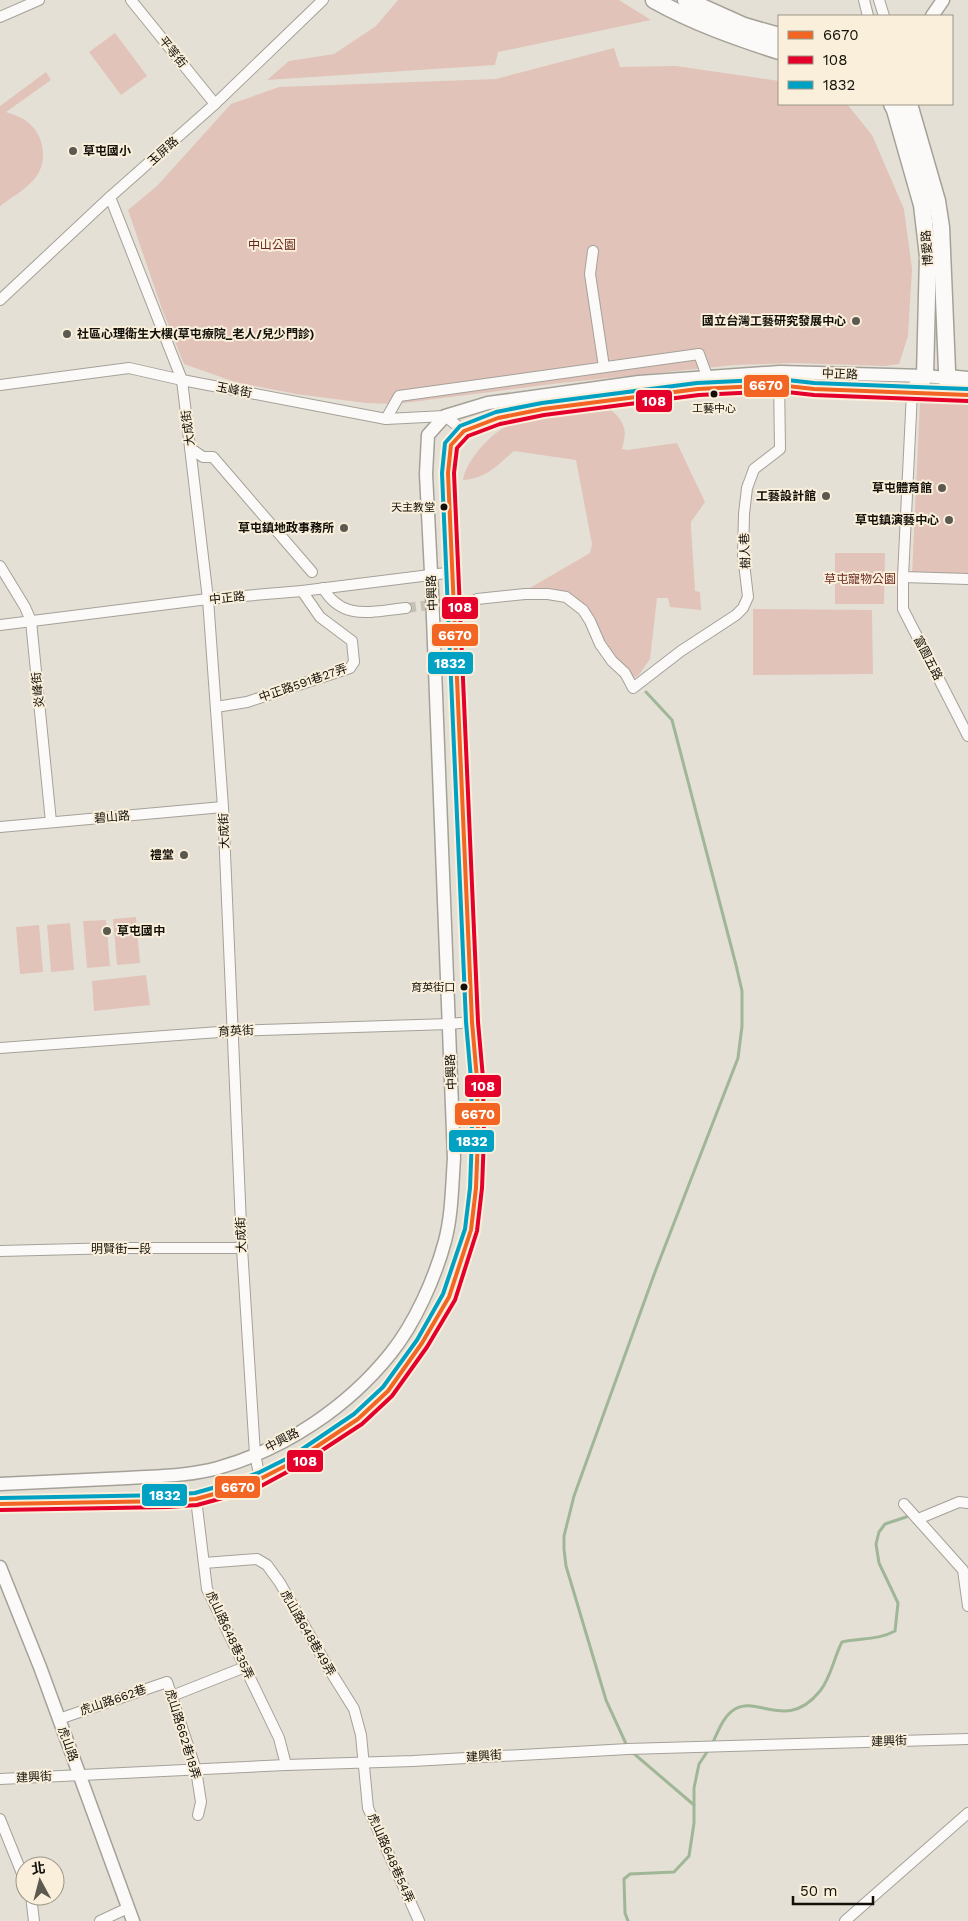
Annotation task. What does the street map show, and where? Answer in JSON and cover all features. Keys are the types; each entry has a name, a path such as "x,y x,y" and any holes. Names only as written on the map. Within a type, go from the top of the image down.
{"main road":[{"path":"654,0 678,13 778,51"},
{"path":"686,0 744,26 778,36"},
{"name":"博愛路","path":"892,105 925,217 928,256 925,376"},
{"name":"博愛路","path":"909,105 937,201 941,227 948,386"},
{"path":"912,392 925,376"},
{"name":"中正路","path":"912,392 948,386 968,380"},
{"name":"中正路","path":"948,386 968,395"}],"street":[{"path":"0,17 39,0"},
{"name":"平等街","path":"131,0 215,104"},
{"name":"玉屏路","path":"0,300 110,197 215,104 323,0"},
{"path":"864,0 868,15"},
{"path":"879,0 884,15"},
{"path":"933,15 943,0"},
{"name":"大成街","path":"110,197 182,380 208,599 223,807 242,1248 255,1454 260,1480"},
{"path":"593,251 590,274 604,367"},
{"path":"386,419 400,396 699,354 707,382"},
{"name":"玉峰街","path":"0,385 129,368 386,419 445,416"},
{"name":"中正路","path":"464,431 498,418 543,409 639,396 707,382 780,372 925,376 948,386"},
{"name":"樹人巷","path":"477,600 525,594 548,594 566,597 583,610 600,644 612,661 625,673 633,688 681,651 736,616 743,608 748,597 743,555 747,488 754,469 780,450 778,385 780,372"},
{"name":"中正路","path":"445,416 488,403 639,382 707,382 778,385 814,389 912,392"},
{"name":"富園五路","path":"912,392 903,609 968,736"},
{"path":"445,416 464,431"},
{"name":"中興路","path":"0,1484 178,1475 218,1468 283,1441 313,1424 355,1392 392,1351 422,1302 437,1266 445,1239 452,1197 454,1158 426,453 428,435 445,416"},
{"name":"中興路","path":"0,1504 168,1502 196,1498 260,1480 332,1438 358,1419 388,1390 422,1343 449,1297 471,1230 476,1188 478,1136 454,572 448,473 451,445 464,431"},
{"path":"190,448 203,457 213,456 312,572"},
{"name":"炎峰街","path":"0,566 25,607 31,621 51,822"},
{"name":"中正路","path":"0,625 208,599 302,591 454,572"},
{"path":"903,577 968,579"},
{"path":"323,588 333,602 342,608 355,612 406,608"},
{"name":"中正路591巷27弄","path":"216,706 247,702 350,668 354,662 352,641 320,617 302,591"},
{"name":"碧山路","path":"0,826 223,807"},
{"name":"育英街","path":"0,1048 233,1031 472,1022"},
{"name":"明賢街一段","path":"0,1251 118,1248 242,1248"},
{"name":"虎山路648巷35弄","path":"196,1498 207,1588 279,1738 286,1765"},
{"path":"917,1518 959,1502 968,1503"},
{"path":"906,1506 945,1551 958,1562 963,1570 968,1606"},
{"name":"虎山路648巷49弄","path":"204,1563 257,1559 268,1565 354,1709 361,1735 364,1763"},
{"name":"虎山路","path":"1,1572 59,1718 133,1921"},
{"path":"172,1696 245,1667"},
{"name":"虎山路662巷","path":"59,1718 168,1682"},
{"name":"虎山路662巷18弄","path":"168,1682 196,1770 201,1802 198,1815"},
{"name":"建興街","path":"0,1779 633,1749 968,1739"},
{"name":"虎山路648巷54弄","path":"364,1763 368,1808 419,1921"},
{"path":"846,1921 968,1813"},
{"path":"0,1818 15,1856"},
{"path":"32,1906 34,1921"},
{"path":"100,1921 128,1908"}],"green space":[{"path":"398,0 619,0 651,20 498,52 495,65 267,80 289,61 334,54 376,26"},
{"path":"115,33 147,76 121,95 89,52"},
{"name":"中山公園","path":"614,48 620,67 676,66 778,81 778,105 848,105 872,135 904,209 912,269 908,336 899,364 885,366 795,363 734,365 560,383 396,404 366,403 296,394 235,382 184,364 162,309 128,210 157,186 231,104 279,87 496,79"},
{"path":"46,72 51,80 6,112 28,122 35,129 43,149 40,171 19,193 0,206 0,106"},
{"name":"草屯體育館","path":"920,401 968,403 968,575 912,574"},
{"path":"611,410 620,419 624,428 622,449 627,450 677,443 705,502 691,522 695,591 700,592 701,610 670,607 668,598 657,598 650,659 638,676 631,679 572,601 523,592 590,553 592,544 576,460 514,451 485,474 463,480 465,472 475,455 489,439 505,427 536,419"},
{"name":"草屯寵物公園","path":"835,553 885,553 884,604 835,604"},
{"path":"753,609 872,610 873,674 753,675"},
{"path":"136,917 140,963 117,965 113,919"},
{"path":"106,920 110,966 87,968 83,921"},
{"path":"70,923 74,970 51,972 47,925"},
{"path":"39,925 43,972 20,974 16,927"},
{"path":"146,975 150,1005 94,1011 92,981"}],"waterway":[{"path":"628,1748 606,1700 566,1566 564,1536 574,1496 655,1272 738,1058 742,1026 742,991 672,720 646,692"},
{"path":"712,1744 724,1720 735,1709 753,1706 785,1711 796,1709 808,1703 824,1686 842,1642 876,1637 895,1631 898,1603 879,1563 876,1544 879,1532 885,1524 912,1515"},
{"path":"628,1921 625,1913 624,1879 630,1874 674,1872 689,1856 694,1823 694,1788 699,1764 709,1749"},
{"path":"632,1752 694,1805"}],"tunnel":[{"path":"406,608 477,599"}],"transit line":[{"name":"1832","path":"0,1498 195,1493 258,1473 292,1456 354,1414 383,1387 417,1340 443,1294 465,1229 470,1188 472,1136 471,1079 466,1022 442,473 445,443 460,426 496,412 542,403 697,383 778,379 814,383 968,389"},
{"name":"6670","path":"0,1504 196,1499 260,1479 295,1461 358,1419 388,1391 422,1343 449,1297 471,1230 476,1188 478,1136 477,1079 472,1022 448,473 451,445 464,431 498,418 543,409 698,389 778,385 814,389 968,395"},
{"name":"108","path":"0,1510 197,1505 263,1485 298,1466 362,1424 392,1396 427,1347 455,1300 477,1231 482,1188 484,1136 483,1078 478,1022 454,473 457,448 468,436 500,424 544,415 699,395 778,391 814,395 968,401"}],"place":[{"name":"草屯國小","path":"73,151"},
{"name":"國立台灣工藝研究發展中心","path":"856,321"},
{"name":"社區心理衛生大樓(草屯療院_老人/兒少門診)","path":"67,334"},
{"name":"工藝中心","path":"714,394"},
{"name":"草屯體育館","path":"942,488"},
{"name":"工藝設計館","path":"826,496"},
{"name":"天主教堂","path":"444,507"},
{"name":"草屯鎮演藝中心","path":"949,520"},
{"name":"草屯鎮地政事務所","path":"344,528"},
{"name":"禮堂","path":"184,855"},
{"name":"草屯國中","path":"107,931"},
{"name":"育英街口","path":"464,987"}]}
